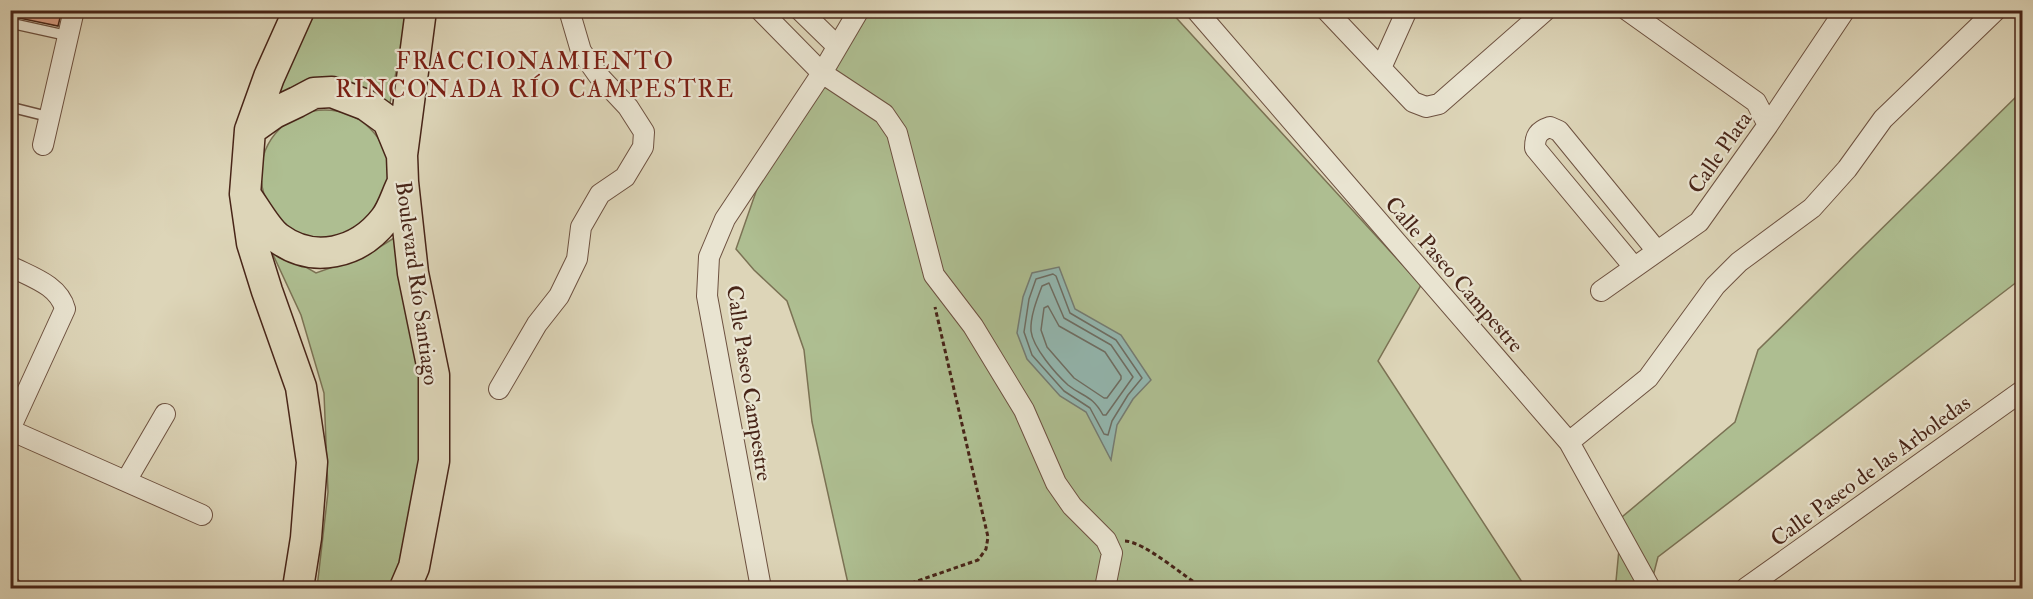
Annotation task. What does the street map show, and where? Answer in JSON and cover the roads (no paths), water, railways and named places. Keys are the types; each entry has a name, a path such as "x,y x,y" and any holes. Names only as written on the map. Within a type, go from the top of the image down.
{"main road":[{"path":"298,588 306,538 312,462 301,387 252,243 245,194 250,130 269,77 299,10"},
{"name":"Boulevard Río Santiago","path":"405,588 414,567 434,461 434,375 413,273 403,168 424,17"},
{"path":"245,194 277,237 304,251 325,254 349,248 385,219 403,168 388,121 366,105 332,92 314,93 274,113 250,130"}],"street":[{"path":"43,145 74,10"},
{"path":"499,389 537,324 559,297 577,258 581,227 600,194 626,177 643,147 644,132 628,107 597,75 581,51 569,10"},
{"path":"760,10 822,73 884,114 897,133 934,275 973,326 1024,410 1056,483 1072,506 1106,540 1112,553 1105,588"},
{"path":"800,10 837,46"},
{"name":"Calle Paseo Campestre","path":"761,588 707,296 709,257 725,219 822,73 859,10"},
{"name":"Calle Paseo Campestre","path":"1196,10 1569,442 1650,588"},
{"path":"1326,10 1413,102 1426,107 1438,104 1546,10"},
{"path":"1381,68 1407,10"},
{"path":"1627,10 1756,102 1768,124"},
{"name":"Calle Plata","path":"1600,291 1699,222 1845,10"},
{"path":"1569,442 1648,378 1723,278 1739,262 1812,208 1847,169 1883,119 1996,10"},
{"path":"1756,102 1773,100 1788,93"},
{"path":"1634,267 1535,148 1535,139 1540,130 1550,127 1559,131 1657,251"},
{"path":"10,266 56,291 62,298 65,309 10,429 202,515"},
{"name":"Calle Paseo de las Arboledas","path":"1746,588 2022,391"},
{"path":"126,481 165,414"}],"lane":[{"path":"10,23 69,36"},
{"path":"10,107 50,117"}],"water":[{"path":"1059,267 1075,309 1121,335 1151,380 1133,399 1117,425 1111,460 1086,412 1060,396 1027,359 1017,333 1023,297 1032,273"}],"district":[{"name":"FRACCIONAMIENTO RINCONADA RÍO CAMPESTRE","path":"535,75"}]}
